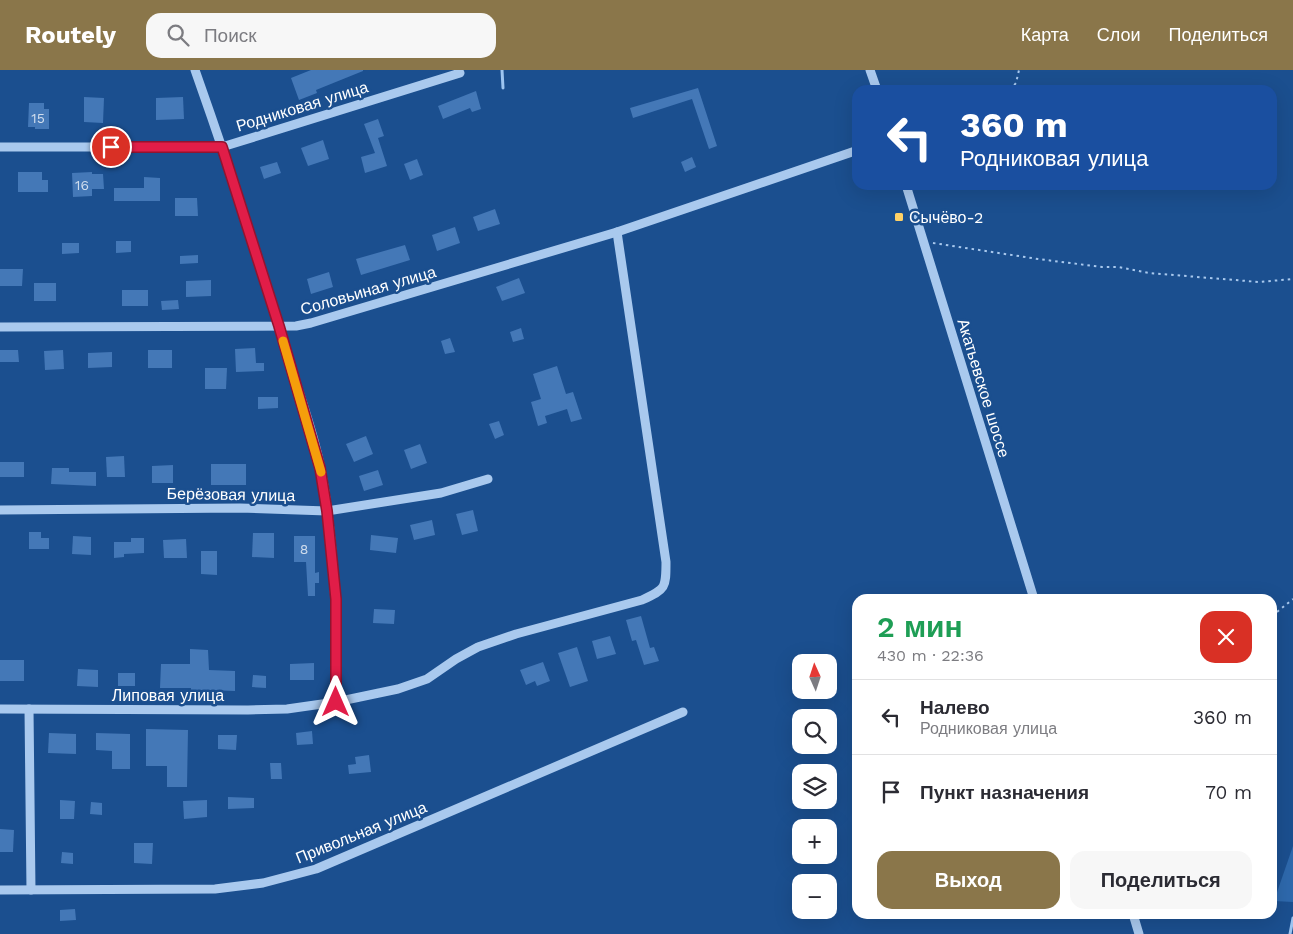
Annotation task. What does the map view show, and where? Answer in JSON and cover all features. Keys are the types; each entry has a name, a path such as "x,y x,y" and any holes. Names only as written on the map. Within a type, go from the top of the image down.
{"street":[{"path":"195,70 222,147 279,326 320,468 327,511 336,599 336,702"},
{"path":"870,70 874,85"},
{"name":"Родниковая улица","path":"0,147 222,147 460,73"},
{"name":"Соловьиная улица","path":"0,327 296,326 311,323 617,232 852,152"},
{"name":"Акатьевское шоссе","path":"907,190 1032,594"},
{"name":"Липовая улица","path":"0,709 248,710 287,709 336,702 398,689 427,679 478,647 516,634 642,600 658,593 666,583 666,562 617,232"},
{"name":"Берёзовая улица","path":"0,510 240,508 327,511 432,494 488,479"},
{"path":"29,709 31,890"},
{"name":"Привольная улица","path":"0,890 215,889 263,883 316,869 683,712"},
{"path":"1134,919 1139,934"}],"path":[{"path":"1014,85 1019,70"},
{"path":"922,241 1038,259 1102,267 1118,267 1149,273 1259,282 1293,279"},
{"path":"1277,612 1293,599"}],"shaded area":[{"path":"1293,846 1293,902 1277,901 1277,892"}],"building":[{"path":"311,70 363,71 316,90 317,93 299,100 291,78"},
{"path":"698,88 717,146 709,149 692,99 633,118 630,108"},
{"path":"476,91 481,109 472,112 470,108 443,119 438,106"},
{"path":"84,97 104,98 103,123 84,122"},
{"path":"183,97 184,119 156,120 156,98"},
{"path":"29,103 44,103 44,109 49,109 49,129 28,127"},
{"path":"378,119 384,136 378,138 387,166 365,173 361,157 375,153 364,124"},
{"path":"323,140 329,159 308,166 301,148"},
{"path":"692,157 696,167 685,172 681,162"},
{"path":"417,159 423,175 410,180 404,164"},
{"path":"277,162 281,173 264,179 260,167"},
{"path":"18,172 42,172 42,180 48,180 48,192 18,192"},
{"path":"92,172 92,174 103,174 104,189 92,189 92,196 73,197 72,173"},
{"path":"144,177 160,178 160,201 114,201 114,188 144,188"},
{"path":"175,198 197,198 198,216 175,216"},
{"path":"495,209 500,224 478,231 473,217"},
{"path":"455,227 460,243 437,251 432,235"},
{"path":"116,241 131,241 131,252 116,253"},
{"path":"62,243 79,243 79,253 62,254"},
{"path":"405,245 410,260 361,275 356,259"},
{"path":"198,255 198,263 180,264 180,256"},
{"path":"0,269 23,269 22,286 0,286"},
{"path":"329,272 333,287 311,294 307,279"},
{"path":"519,278 525,293 502,301 496,287"},
{"path":"211,280 211,296 186,297 186,281"},
{"path":"34,283 56,283 56,301 34,301"},
{"path":"122,290 148,290 148,306 122,306"},
{"path":"178,300 179,309 162,310 161,301"},
{"path":"521,328 524,339 513,342 510,332"},
{"path":"450,338 455,352 445,354 441,341"},
{"path":"255,348 256,363 264,363 264,371 236,372 235,349"},
{"path":"0,350 18,350 19,362 0,362"},
{"path":"63,350 64,369 45,370 44,351"},
{"path":"148,350 172,350 172,368 148,368"},
{"path":"112,352 112,367 88,368 88,353"},
{"path":"557,366 566,394 573,392 582,419 571,422 567,409 545,416 547,423 538,426 531,402 541,399 533,374"},
{"path":"205,368 227,368 226,389 205,389"},
{"path":"258,397 278,397 278,408 258,409"},
{"path":"499,421 504,435 495,439 489,424"},
{"path":"366,436 373,454 354,462 346,444"},
{"path":"420,444 427,463 411,469 404,450"},
{"path":"124,456 125,477 107,477 106,457"},
{"path":"0,462 24,462 24,477 0,477"},
{"path":"211,464 246,464 246,485 211,485"},
{"path":"173,465 173,483 152,483 152,466"},
{"path":"52,468 69,468 69,472 96,472 96,486 51,484"},
{"path":"378,470 383,485 364,491 359,476"},
{"path":"473,510 478,531 462,535 456,514"},
{"path":"432,520 435,535 414,540 410,525"},
{"path":"29,532 41,532 41,538 49,538 49,549 29,549"},
{"path":"253,533 274,533 274,558 252,557"},
{"path":"371,535 398,538 396,553 370,550"},
{"path":"73,536 91,537 91,555 72,554"},
{"path":"294,536 315,536 315,573 319,572 319,583 315,583 315,596 308,596 306,562 294,562"},
{"path":"131,538 144,538 144,553 124,554 124,557 114,558 114,542 131,542"},
{"path":"186,539 187,558 164,558 163,540"},
{"path":"201,551 217,551 217,575 201,574"},
{"path":"374,609 395,610 394,624 373,623"},
{"path":"641,616 650,648 654,647 659,661 644,665 636,640 632,641 626,620"},
{"path":"610,636 616,654 597,659 592,641"},
{"path":"577,647 588,681 570,687 558,653"},
{"path":"190,649 208,650 209,670 235,671 235,691 208,690 208,695 191,695 191,688 160,688 161,664 190,664"},
{"path":"0,660 24,660 24,681 0,681"},
{"path":"543,662 550,681 537,686 535,681 526,685 520,670"},
{"path":"314,663 314,680 290,680 290,664"},
{"path":"78,669 98,670 98,687 77,686"},
{"path":"118,673 135,673 135,686 118,686"},
{"path":"253,675 266,676 266,688 252,687"},
{"path":"146,729 188,730 187,787 167,787 167,766 146,766"},
{"path":"312,731 313,744 297,745 296,733"},
{"path":"49,733 76,734 76,754 48,753"},
{"path":"96,733 130,734 130,769 112,769 112,751 96,750"},
{"path":"218,735 237,735 236,750 218,749"},
{"path":"369,755 371,772 349,774 348,765 356,764 355,757"},
{"path":"270,763 281,763 282,779 271,779"},
{"path":"228,797 254,798 254,808 228,809"},
{"path":"60,800 75,801 74,819 60,819"},
{"path":"207,800 207,817 184,819 183,801"},
{"path":"91,802 102,803 102,815 90,814"},
{"path":"0,829 14,830 13,852 0,852"},
{"path":"134,843 153,843 152,864 134,863"},
{"path":"62,852 73,853 73,864 61,863"},
{"path":"75,909 76,920 60,921 60,910"}],"waterway":[{"path":"502,70 503,88"},
{"path":"1290,934 1293,918"}],"slow traffic":[{"path":"283,341 321,472"}],"place":[{"name":"Сычёво-2","path":"899,217"}],"route":[{"path":"111,147 222,147 279,326 320,468 327,511 336,599 336,702"}]}
